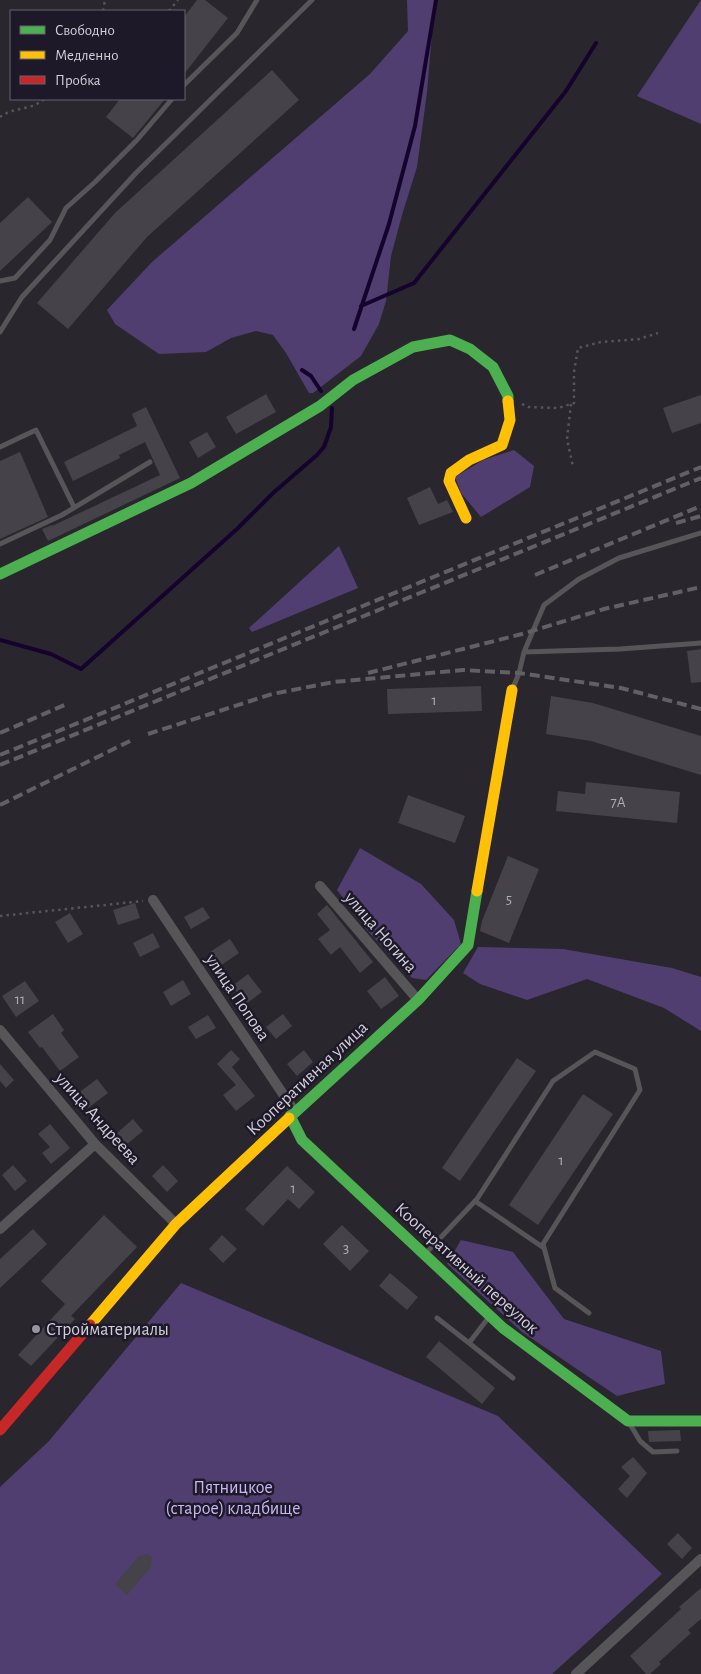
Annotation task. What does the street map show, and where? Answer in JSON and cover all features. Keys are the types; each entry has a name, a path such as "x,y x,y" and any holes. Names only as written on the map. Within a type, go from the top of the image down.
{"street":[{"path":"0,574 191,483 320,406 352,380 414,347 450,340 470,349 493,367 508,396 510,420 502,445 469,460 451,473 449,481 466,518"},
{"name":"Кооперативная улица","path":"0,1430 176,1224 418,1000 468,945 512,690"},
{"name":"улица Ногина","path":"320,886 418,1000"},
{"name":"улица Попова","path":"153,900 293,1114"},
{"name":"улица Андреева","path":"1,1032 95,1144 176,1224"},
{"name":"Кооперативный переулок","path":"293,1114 302,1140 503,1328 628,1421"},
{"path":"0,1229 95,1144"},
{"path":"628,1421 701,1421"},
{"path":"576,1674 701,1560"}],"lane":[{"path":"185,84 237,33 257,0"},
{"path":"0,332 22,297 136,173 312,0"},
{"path":"0,282 15,278 50,240 66,208 96,182 137,140 171,100"},
{"path":"0,447 36,430 74,508"},
{"path":"0,544 62,515 150,462"},
{"path":"512,690 519,673 524,652 544,605 579,579 619,558 701,533"},
{"path":"524,652 620,649 701,643"},
{"path":"424,1255 476,1201 553,1081 595,1052 635,1069 640,1090 543,1244 555,1288 589,1313"},
{"path":"476,1201 544,1248"},
{"path":"469,1343 490,1316"},
{"path":"437,1318 513,1378"},
{"path":"628,1421 640,1440 653,1452 678,1451"}],"path":[{"path":"170,10 178,0"},
{"path":"0,117 6,112 40,103 43,100"},
{"path":"573,467 567,439 571,404 574,402 574,372 578,348 601,342 639,339 658,333"},
{"path":"508,396 528,407 558,408 571,404"},
{"path":"0,916 153,900"}],"green space":[{"path":"407,0 435,0 427,92 417,167 391,256 386,301 379,324 361,356 313,393 309,393 286,353 273,335 256,331 231,338 206,352 159,354 115,324 107,310 152,262 370,74 408,31"},
{"path":"701,0 701,124 637,96"},
{"path":"514,450 534,466 530,487 481,517 461,493 455,477 483,460"},
{"path":"339,546 358,588 252,632 249,628"},
{"path":"360,848 421,884 454,920 461,944 426,980 412,978 368,931 337,890"},
{"path":"478,947 563,949 672,968 701,977 701,1031 664,1008 587,979 527,1000 480,984 463,973"},
{"path":"461,1240 513,1252 564,1319 661,1351 665,1384 617,1396 522,1332 447,1264"},
{"name":"Пятницкое (старое) кладбище","path":"181,1283 498,1416 662,1574 552,1674 0,1674 0,1487 49,1441"}],"building":[{"path":"197,0 205,0 228,18 185,73 185,16"},
{"path":"272,70 299,100 147,237 68,329 37,303 115,213"},
{"path":"119,100 164,100 133,138 106,117"},
{"path":"28,197 52,222 0,271 0,223"},
{"path":"266,394 276,412 236,434 226,417"},
{"path":"701,395 701,423 672,433 663,408"},
{"path":"146,407 180,478 48,541 42,529 160,475 145,442 119,455 120,458 73,481 64,462 137,426 132,414"},
{"path":"207,432 216,447 198,458 189,442"},
{"path":"20,452 48,517 0,539 0,461"},
{"path":"430,487 438,504 447,500 453,512 419,525 407,498"},
{"path":"701,649 701,682 691,683 687,651"},
{"path":"481,686 482,711 388,714 387,689"},
{"path":"551,696 593,703 701,736 701,775 591,741 546,734"},
{"path":"586,782 680,792 677,823 556,811 558,791 585,794"},
{"path":"408,795 465,816 455,843 398,823"},
{"path":"508,856 539,869 509,943 480,931 482,921"},
{"path":"135,903 140,918 118,925 113,910"},
{"path":"327,905 373,962 360,973 340,947 331,955 318,939 330,930 317,914"},
{"path":"203,907 210,918 191,929 184,917"},
{"path":"70,913 83,934 68,943 55,922"},
{"path":"153,933 160,947 140,957 133,943"},
{"path":"230,939 239,953 220,966 210,952"},
{"path":"248,974 262,992 246,1004 232,986"},
{"path":"385,977 399,996 381,1009 367,991"},
{"path":"183,980 191,994 171,1006 163,992"},
{"path":"25,981 39,1001 16,1017 2,996"},
{"path":"53,1014 64,1030 61,1033 79,1057 60,1071 28,1032"},
{"path":"283,1014 292,1026 276,1039 266,1027"},
{"path":"208,1015 216,1028 196,1039 188,1027"},
{"path":"231,1050 240,1059 232,1067 255,1096 236,1111 223,1095 236,1085 217,1064"},
{"path":"304,1050 313,1062 297,1076 287,1064"},
{"path":"517,1058 536,1071 460,1181 442,1168"},
{"path":"0,1064 14,1080 6,1088 0,1081"},
{"path":"97,1079 108,1093 88,1108 77,1094"},
{"path":"583,1094 613,1114 538,1225 509,1205"},
{"path":"133,1119 143,1131 127,1144 117,1133"},
{"path":"50,1124 70,1148 51,1164 42,1153 50,1147 38,1134"},
{"path":"13,1165 27,1181 15,1191 2,1175"},
{"path":"163,1165 178,1181 167,1192 152,1176"},
{"path":"287,1166 315,1192 299,1209 288,1199 263,1226 245,1209"},
{"path":"104,1215 137,1247 71,1316 75,1319 31,1366 18,1355 65,1304 41,1281"},
{"path":"342,1225 369,1251 350,1271 323,1244"},
{"path":"33,1229 47,1244 0,1288 0,1259"},
{"path":"222,1235 237,1249 223,1263 209,1249"},
{"path":"390,1273 418,1297 407,1310 379,1286"},
{"path":"439,1341 495,1388 482,1404 426,1357"},
{"path":"680,1430 681,1441 649,1442 648,1431"},
{"path":"633,1457 647,1473 627,1498 618,1489 630,1476 621,1467"},
{"path":"678,1533 692,1548 682,1559 667,1544"},
{"path":"147,1554 152,1557 151,1567 127,1595 115,1584 139,1556"},
{"path":"701,1588 701,1619 688,1630 691,1633 659,1662 661,1664 650,1674 646,1674 630,1656"}],"waterway":[{"path":"354,329 389,224 415,126 436,0"},
{"path":"361,306 414,283 566,91 596,43"},
{"path":"302,370 311,376 321,391"},
{"path":"0,640 51,654 81,669 317,455 324,447 331,427 332,408"}],"railway":[{"path":"0,755 701,467"},
{"path":"0,765 701,478"},
{"path":"535,575 701,506"},
{"path":"676,523 701,516"},
{"path":"368,673 522,634 604,609 701,587"},
{"path":"148,734 272,694 334,682 463,670 519,673 621,688 701,709"},
{"path":"0,733 67,704"},
{"path":"0,805 132,740"}],"traffic: fast":[{"path":"0,574 191,483 320,406 353,380 413,347 450,340 470,349 493,367 508,396 508,401"},
{"path":"289,1118 418,1000 468,945 477,891"},
{"path":"290,1116 302,1140 503,1328 628,1421 701,1421"}],"traffic: slow":[{"path":"466,518 449,481 451,473 469,460 502,445 510,420 508,401"},
{"path":"477,891 512,690"},
{"path":"90,1325 176,1224 289,1118"}],"traffic: jam":[{"path":"0,1430 90,1325"}],"place":[{"name":"Стройматериалы","path":"36,1329"}]}
